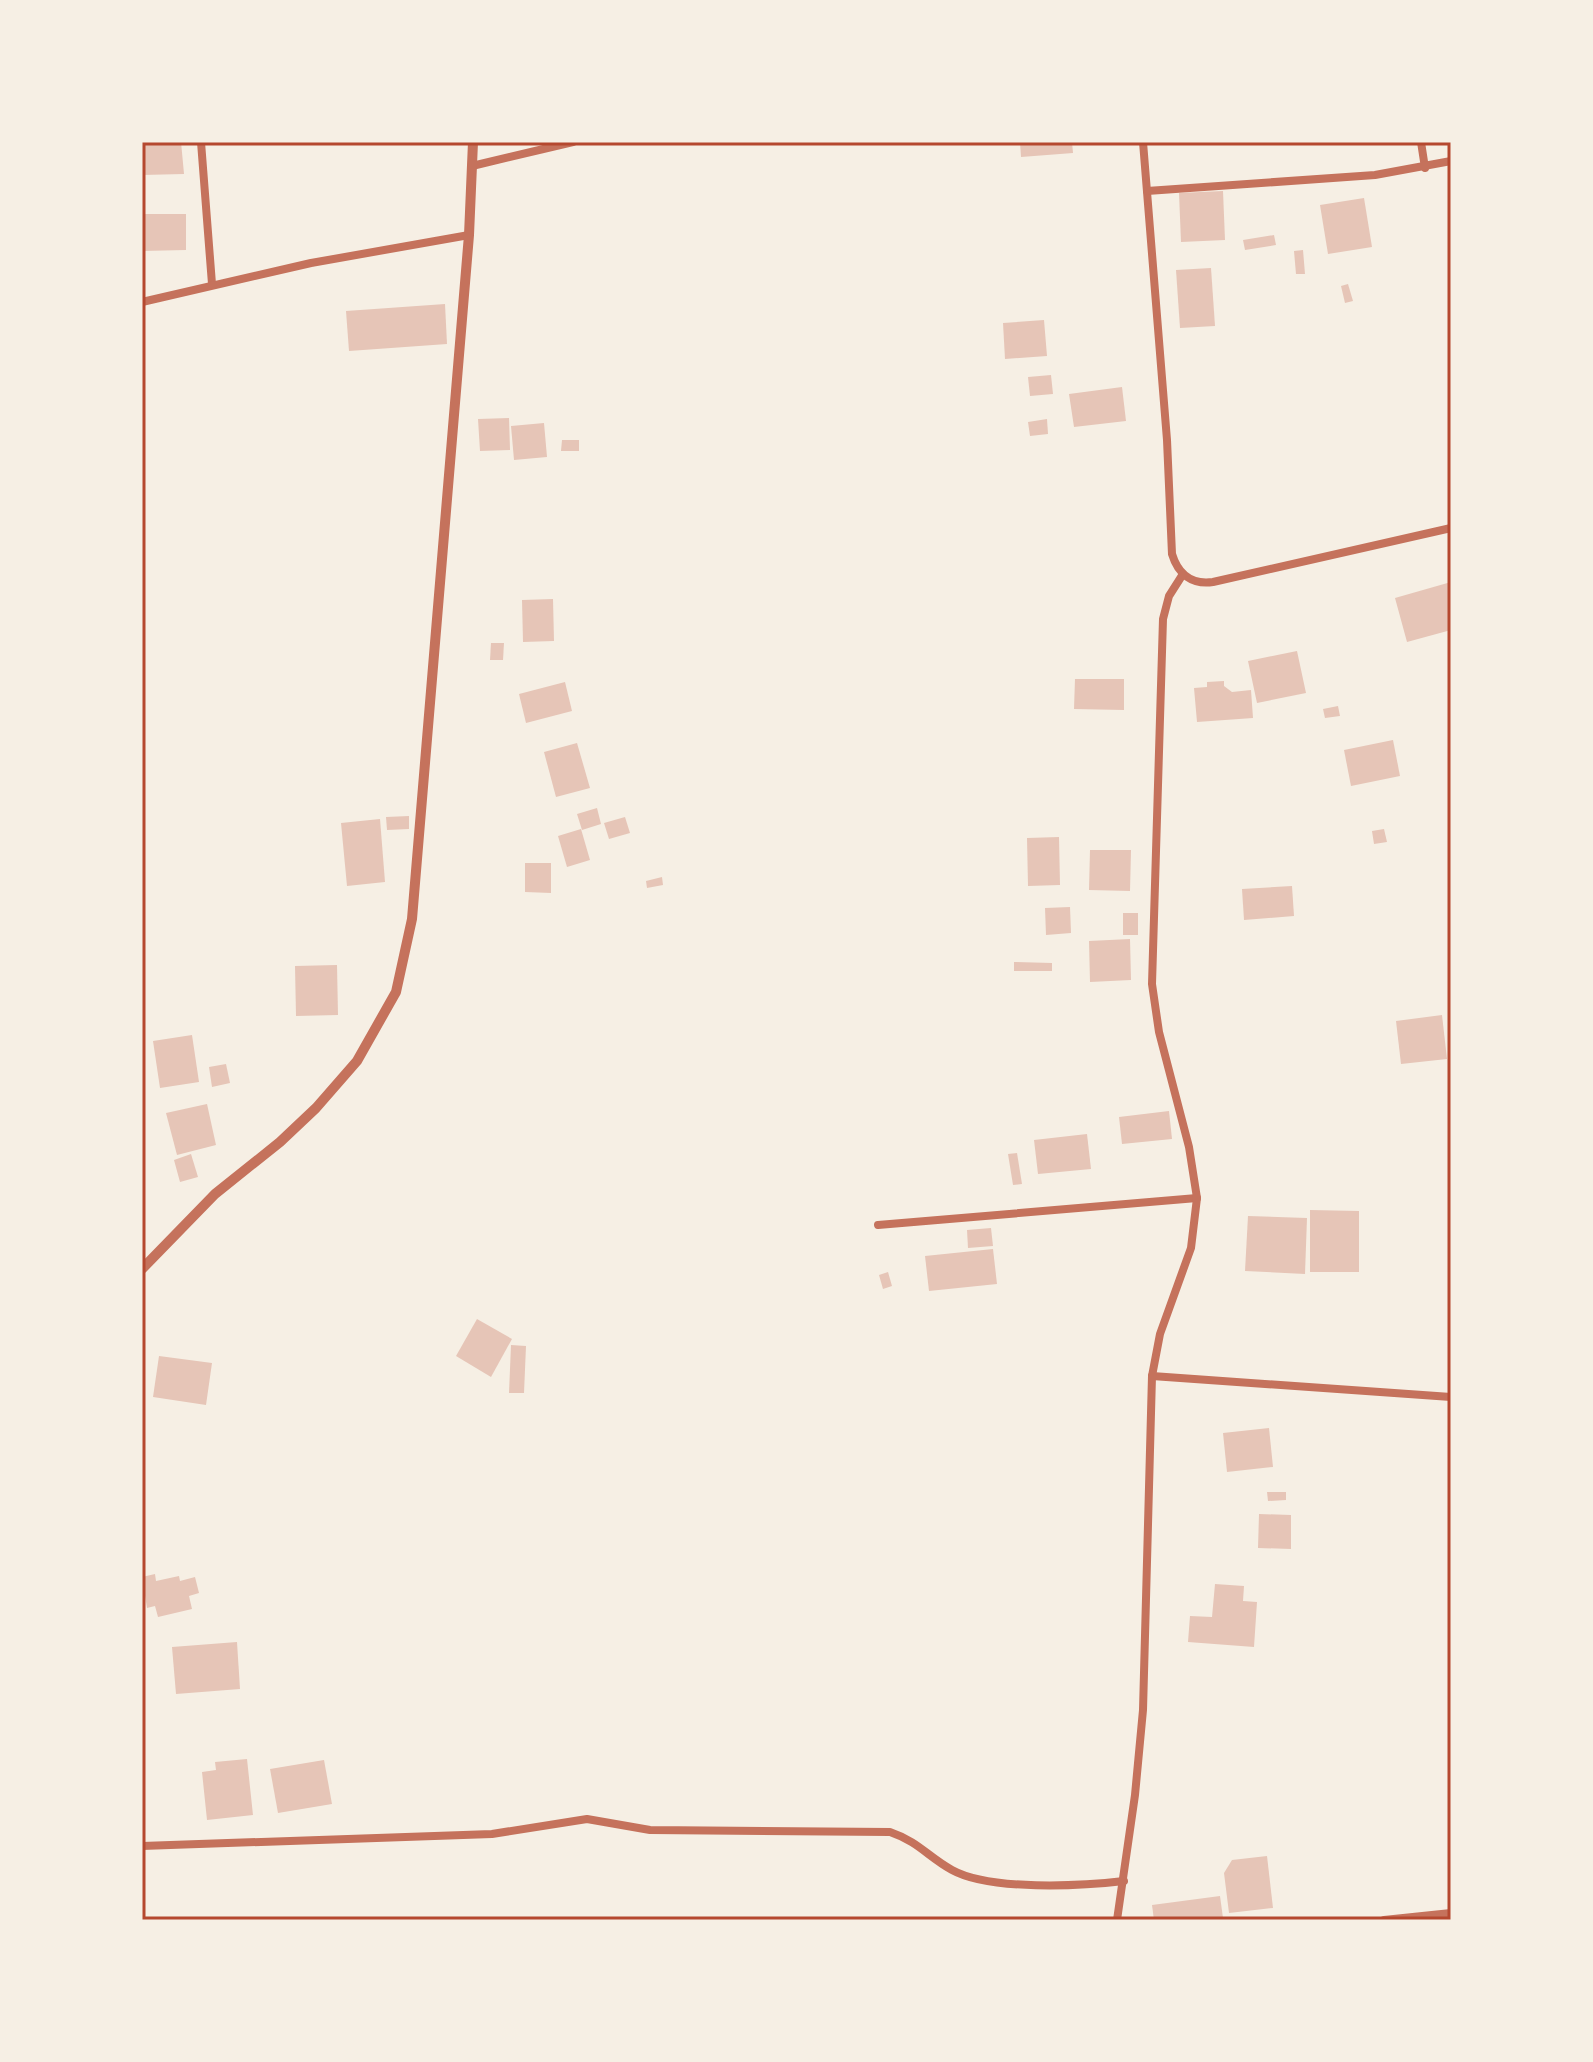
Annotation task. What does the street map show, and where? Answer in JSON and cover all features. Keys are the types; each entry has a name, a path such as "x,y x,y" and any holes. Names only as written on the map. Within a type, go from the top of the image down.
{"street":[{"path":"201,142 212,284"},
{"path":"142,1269 215,1194 280,1142 316,1108 357,1061 396,992 412,919 436,592 469,235 473,142"},
{"path":"472,166 573,142"},
{"path":"1143,142 1167,440 1172,554 1183,574 1197,582 1213,582 1451,528"},
{"path":"1421,142 1425,168"},
{"path":"1147,191 1375,175 1451,161"},
{"path":"142,302 212,284 469,235"},
{"path":"1117,1920 1143,1710 1152,1376 1160,1334 1191,1248 1197,1198 1189,1147 1159,1032 1151,959 1163,619 1169,596 1183,574"},
{"path":"878,1225 1197,1198"},
{"path":"1152,1376 1451,1397"},
{"path":"142,1846 492,1834 587,1819 650,1830 890,1832 915,1841 954,1871 985,1880 1079,1886 1124,1881"},
{"path":"1384,1920 1451,1913"}],"building":[{"path":"142,142 181,142 184,174 142,175"},
{"path":"1020,142 1072,142 1073,153 1021,157"},
{"path":"1223,191 1225,240 1181,242 1179,193"},
{"path":"1364,198 1372,247 1328,254 1320,205"},
{"path":"142,214 186,214 186,250 142,251"},
{"path":"1274,235 1276,245 1245,250 1243,240"},
{"path":"1303,250 1305,274 1296,274 1294,251"},
{"path":"1211,268 1215,326 1180,328 1176,270"},
{"path":"1348,284 1353,301 1345,303 1341,286"},
{"path":"445,304 447,344 349,351 346,311"},
{"path":"1044,320 1047,356 1005,359 1003,323"},
{"path":"1051,375 1053,394 1030,396 1028,377"},
{"path":"1122,387 1126,421 1074,427 1069,394"},
{"path":"509,418 510,450 480,451 478,419"},
{"path":"1047,419 1048,434 1030,436 1028,422"},
{"path":"544,423 547,457 514,460 511,426"},
{"path":"562,440 579,440 579,451 561,451"},
{"path":"1451,582 1451,630 1407,642 1395,598"},
{"path":"553,599 554,641 523,642 522,600"},
{"path":"491,643 504,643 503,660 490,660"},
{"path":"1297,651 1306,693 1257,703 1248,661"},
{"path":"1075,679 1124,679 1124,710 1074,709"},
{"path":"1224,681 1224,686 1232,692 1251,690 1253,718 1197,722 1194,688 1207,687 1207,682"},
{"path":"565,682 572,711 526,723 519,694"},
{"path":"1338,706 1340,716 1325,718 1323,709"},
{"path":"1393,740 1400,776 1351,786 1344,750"},
{"path":"577,743 590,788 556,797 544,752"},
{"path":"597,808 601,824 582,830 577,814"},
{"path":"409,816 409,829 387,830 386,817"},
{"path":"625,817 630,833 609,839 604,823"},
{"path":"380,819 385,882 347,886 341,823"},
{"path":"581,829 590,860 567,867 558,836"},
{"path":"1384,829 1387,842 1374,844 1372,831"},
{"path":"1059,837 1060,885 1028,886 1027,838"},
{"path":"1090,850 1131,850 1130,891 1089,890"},
{"path":"525,863 551,863 551,893 525,892"},
{"path":"662,877 663,885 647,888 646,881"},
{"path":"1292,886 1294,916 1244,920 1242,889"},
{"path":"1070,907 1071,933 1046,935 1045,908"},
{"path":"1123,913 1138,913 1138,935 1123,935"},
{"path":"1130,939 1131,980 1090,982 1089,941"},
{"path":"1014,962 1052,963 1052,971 1014,971"},
{"path":"337,965 338,1015 296,1016 295,966"},
{"path":"1442,1015 1447,1059 1401,1064 1396,1021"},
{"path":"192,1035 199,1082 160,1088 153,1041"},
{"path":"226,1064 230,1083 212,1087 209,1067"},
{"path":"207,1104 216,1145 177,1155 166,1113"},
{"path":"1169,1111 1172,1139 1122,1144 1119,1117"},
{"path":"1087,1134 1091,1169 1038,1174 1034,1140"},
{"path":"1017,1153 1022,1184 1013,1185 1008,1154"},
{"path":"191,1154 198,1177 180,1182 174,1160"},
{"path":"1310,1210 1359,1211 1359,1272 1310,1272"},
{"path":"1248,1216 1307,1218 1305,1274 1245,1271"},
{"path":"991,1228 993,1246 968,1248 967,1230"},
{"path":"993,1249 997,1284 929,1291 925,1256"},
{"path":"888,1272 892,1286 883,1289 879,1275"},
{"path":"477,1319 512,1339 491,1377 456,1356"},
{"path":"511,1345 526,1346 524,1393 509,1393"},
{"path":"159,1356 212,1363 206,1405 153,1397"},
{"path":"1269,1428 1273,1467 1227,1472 1223,1433"},
{"path":"1267,1492 1286,1492 1286,1500 1268,1501"},
{"path":"1259,1514 1291,1515 1291,1549 1258,1548"},
{"path":"155,1574 156,1581 179,1576 180,1581 195,1577 199,1593 189,1596 192,1609 158,1617 155,1606 147,1608 142,1577"},
{"path":"1215,1584 1244,1586 1243,1601 1257,1602 1254,1647 1188,1642 1190,1616 1212,1617"},
{"path":"237,1642 240,1689 176,1694 172,1647"},
{"path":"247,1759 253,1815 207,1820 202,1772 216,1770 215,1762"},
{"path":"324,1760 332,1804 278,1813 270,1769"},
{"path":"1267,1856 1273,1908 1229,1913 1224,1873 1232,1860"},
{"path":"1220,1896 1223,1918 1154,1920 1152,1905"}]}
